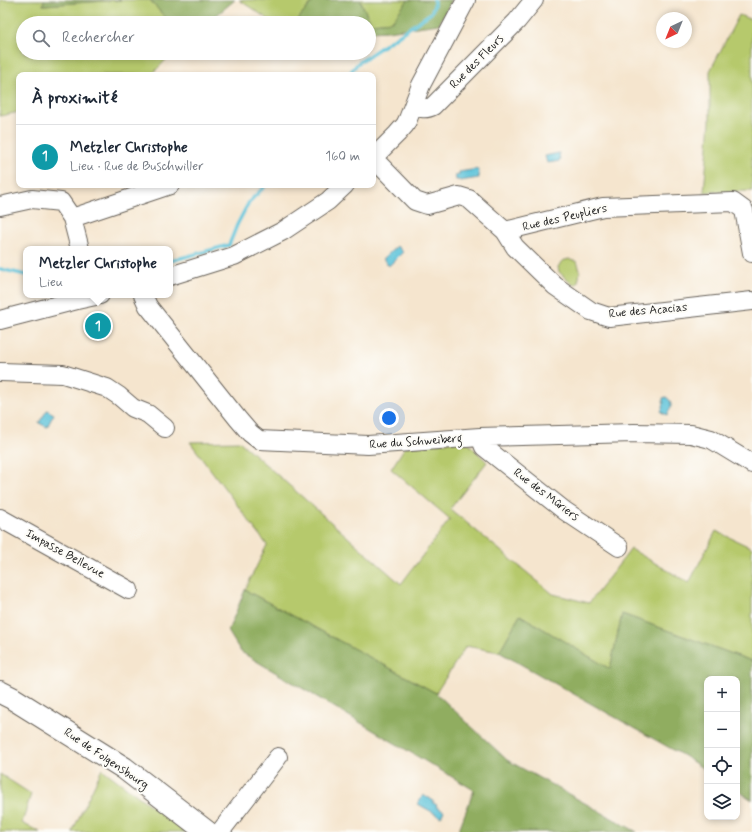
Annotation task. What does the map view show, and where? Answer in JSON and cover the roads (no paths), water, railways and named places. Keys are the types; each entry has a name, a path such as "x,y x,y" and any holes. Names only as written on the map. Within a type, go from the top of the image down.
{"main road":[{"name":"Rue de Folgensbourg","path":"0,692 124,768 207,832"}],"street":[{"path":"376,155 402,129 408,119 421,85 466,0"},
{"name":"Rue des Fleurs","path":"413,106 426,109 433,106 517,21 534,0"},
{"path":"376,161 415,201 427,205 459,196 470,199 505,231"},
{"path":"72,218 161,188"},
{"path":"173,275 234,256 283,231 328,201 342,188"},
{"path":"0,206 32,198 60,202 72,218 79,246"},
{"name":"Rue des Peupliers","path":"505,231 603,207 733,202 744,210 752,253"},
{"name":"Rue des Acacias","path":"505,231 515,247 555,286 591,311 609,317 752,301"},
{"path":"0,320 86,298"},
{"name":"Rue du Schweiberg","path":"144,298 148,306 242,424 259,440 368,445 480,437 634,433 691,434 711,439 752,464"},
{"path":"0,372 63,374 107,388 133,408 148,414 165,428"},
{"name":"Rue des Mûriers","path":"480,437 484,447 565,511 619,547"},
{"name":"Impasse Bellevue","path":"0,518 129,590"},
{"path":"220,832 278,758"}],"water":[{"path":"559,153 560,161 547,163 545,156"},
{"path":"478,169 479,178 460,181 456,180 455,176 459,175 459,172"},
{"path":"397,246 403,252 389,266 383,259"},
{"path":"666,397 671,403 671,408 667,415 661,412 664,403 663,398"},
{"path":"47,410 54,414 47,427 39,423"},
{"path":"423,795 434,801 433,803 437,805 436,807 444,811 441,817 418,804"}],"waterway":[{"path":"376,51 431,13 434,6 434,0"},
{"path":"350,72 362,60"},
{"path":"173,260 229,245 249,202 263,188"},
{"path":"0,269 23,274"}],"place":[{"name":"Metzler Christophe","path":"98,326"}]}
